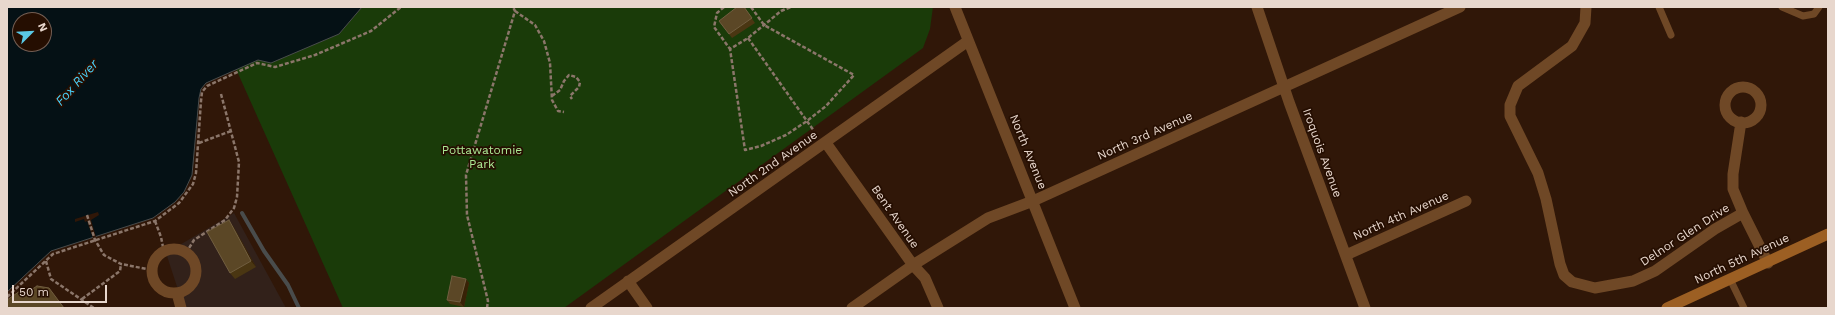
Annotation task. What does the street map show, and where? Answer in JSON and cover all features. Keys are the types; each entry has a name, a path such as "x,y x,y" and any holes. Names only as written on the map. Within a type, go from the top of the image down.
{"main road":[{"name":"North 5th Avenue","path":"1672,307 1828,234"}],"street":[{"name":"North Avenue","path":"955,7 1075,308"},
{"name":"Iroquois Avenue","path":"1257,7 1365,308"},
{"name":"North 3rd Avenue","path":"852,308 913,265 988,218 1033,201 1285,88 1460,7"},
{"name":"Delnor Glen Drive","path":"1586,7 1585,23 1572,46 1518,86 1510,105 1510,116 1538,173 1546,199 1560,264 1564,275 1572,282 1596,288 1633,282 1655,271 1715,229 1744,213 1768,263"},
{"name":"North 2nd Avenue","path":"591,308 968,41"},
{"path":"1741,122 1733,174 1733,189 1744,213"},
{"name":"Bent Avenue","path":"826,143 913,265 925,278 938,308"},
{"name":"North 4th Avenue","path":"1346,255 1466,201"},
{"path":"175,249 186,253 194,265 194,279 190,286 177,293 164,291 155,282 152,270 154,262 164,252 175,249"},
{"path":"628,281 647,308"},
{"path":"177,293 181,308"}],"lane":[{"path":"1659,7 1671,36"},
{"path":"1782,7 1803,16 1814,14 1819,7"},
{"path":"1730,279 1744,308"}],"path":[{"path":"7,297 53,254 155,221 179,203 193,184 196,173 202,97 207,86 258,63 275,67 315,55 370,31 401,7"},
{"path":"513,7 515,11 535,24 544,41 550,63 552,96 558,111 564,112"},
{"path":"724,7 717,13 714,27 730,49 746,150 761,146 786,135 807,121 826,106 854,75 764,25 751,7"},
{"path":"730,49 748,38 781,11 791,7"},
{"path":"487,308 488,301 467,215 466,175 515,11"},
{"path":"748,38 814,131"},
{"path":"552,96 560,90 564,81 569,75 576,77 580,82 579,87 570,96 572,99"},
{"path":"186,253 194,240 225,220 234,208 238,184 239,162 221,94"},
{"path":"199,143 231,131"},
{"path":"87,215 95,240 104,255 121,264 152,270"},
{"path":"155,221 161,237 164,252"},
{"path":"46,261 51,279 94,308"},
{"path":"82,299 120,271 121,264"}],"shaded area":[{"path":"234,213 286,308 184,308 166,253"}],"green space":[{"name":"Pottawatomie Park","path":"362,7 933,7 930,29 923,48 564,308 343,308 236,69 258,60 339,34"}],"water":[{"name":"Fox River","path":"7,7 362,7 339,34 271,63 258,60 206,83 201,89 199,98 192,175 184,192 175,202 153,218 51,251 7,292"}],"pier":[{"path":"98,212 99,215 91,220 96,237 93,238 87,221 85,222 84,219 75,222 75,219"}],"building":[{"path":"737,7 744,7 752,18 729,34 719,21"},
{"path":"229,220 251,261 230,273 207,232"},
{"path":"452,276 466,279 460,302 447,300"},
{"path":"37,286 49,288 64,308 7,308 7,300 20,291 28,292"}],"waterway":[{"path":"242,213 264,251 288,285 299,308"}]}
